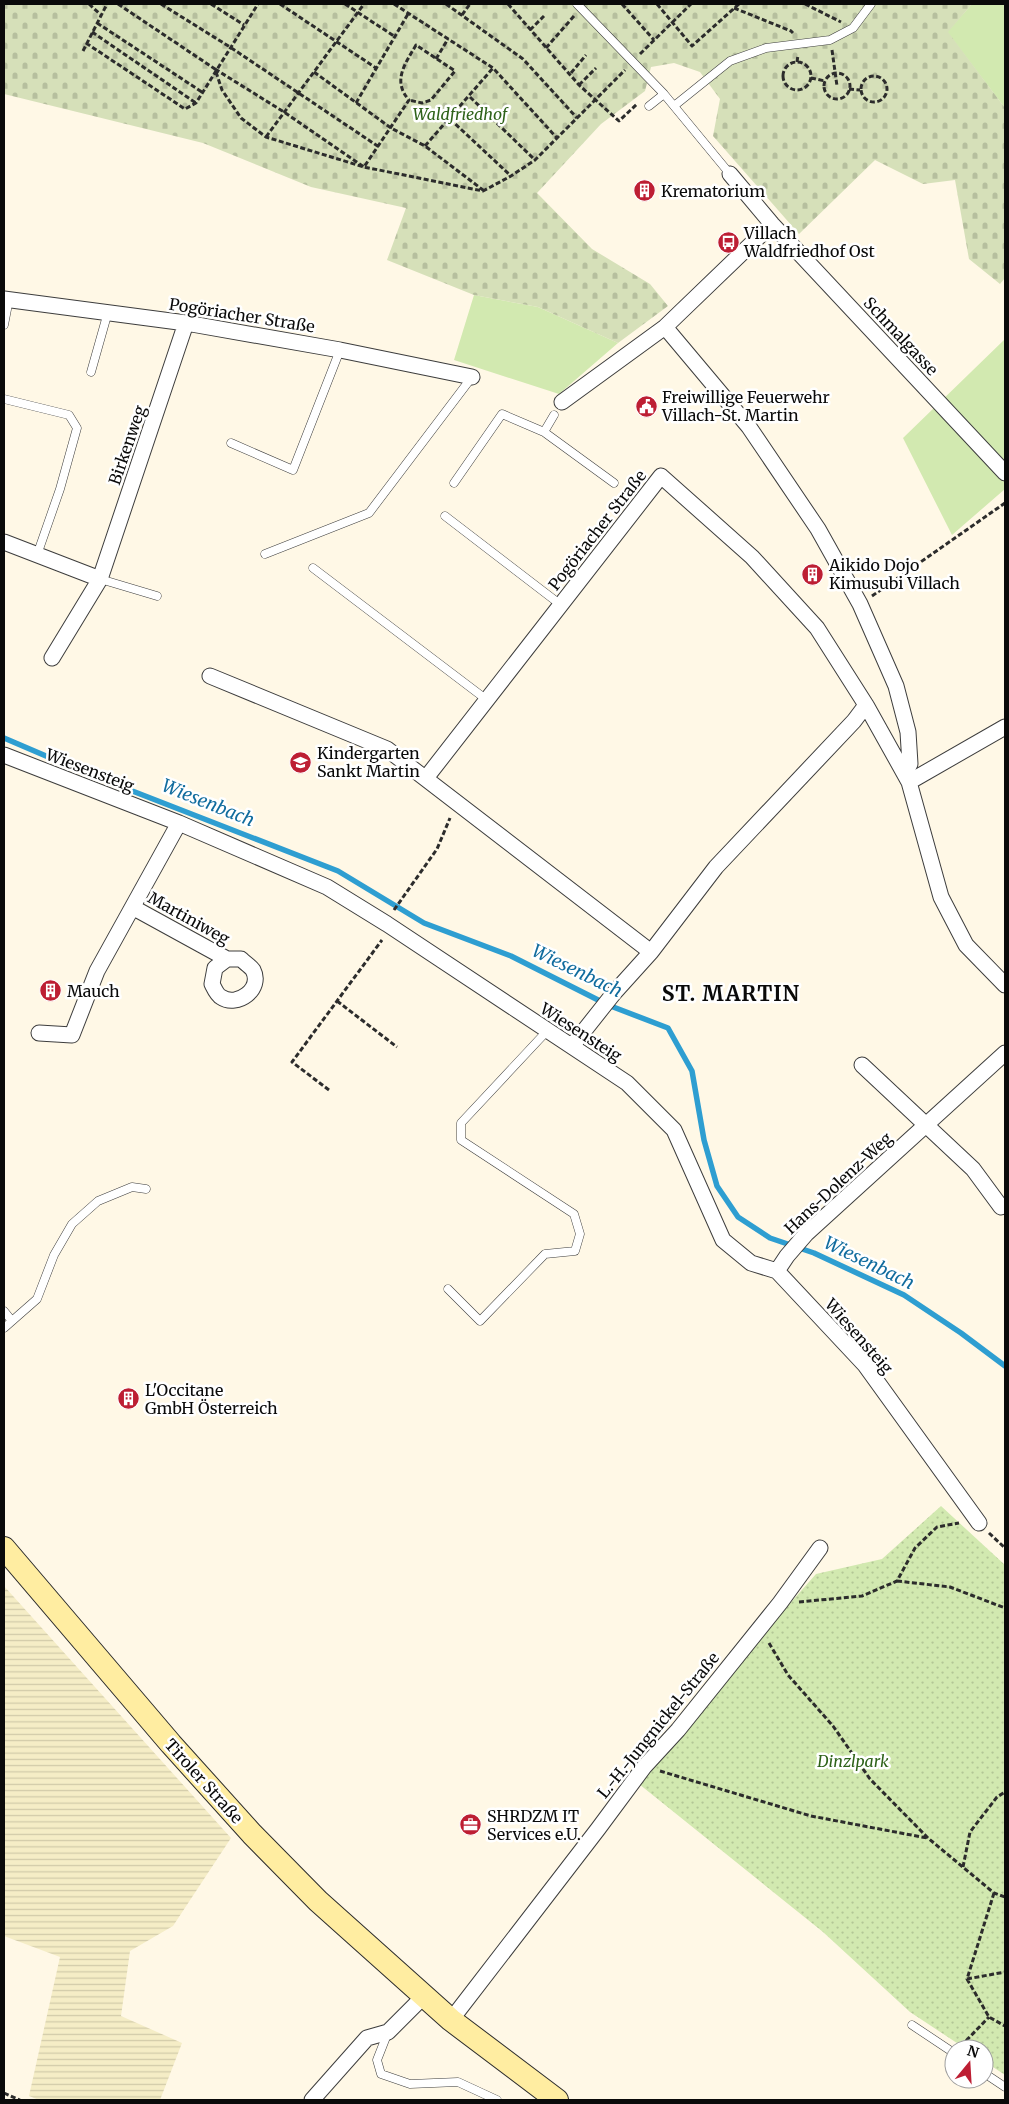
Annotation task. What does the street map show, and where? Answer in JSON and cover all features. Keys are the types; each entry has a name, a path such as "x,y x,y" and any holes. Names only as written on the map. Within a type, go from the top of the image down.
{"main road":[{"name":"Tiroler Straße","path":"4,1548 171,1744 252,1834 318,1900 451,2020 557,2100"}],"street":[{"name":"Schmalgasse","path":"730,174 772,224 1005,473"},
{"path":"558,409 665,327 772,224"},
{"name":"Pogöriacher Straße","path":"6,299 186,323 340,350 472,377"},
{"name":"Birkenweg","path":"52,658 100,579 186,323"},
{"path":"665,327 749,427 818,529 860,604 896,686 908,732 910,764 907,778"},
{"name":"Pogöriacher Straße","path":"426,778 661,476 752,557 818,628 866,705 907,778 941,897 966,945 1005,985"},
{"path":"4,542 100,579"},
{"path":"210,676 387,749 651,952"},
{"path":"572,1046 614,993 651,952 716,867 854,721 866,705"},
{"path":"907,778 1005,727"},
{"name":"Wiesensteig","path":"4,755 179,823 327,887 392,927 627,1083 674,1130 723,1240 751,1263 777,1272 865,1365 979,1523"},
{"name":"Martiniweg","path":"39,1034 72,1035 97,971 134,908 179,823"},
{"name":"Martiniweg","path":"134,908 227,959"},
{"name":"Hans-Dolenz-Weg","path":"777,1272 787,1256 806,1234 1005,1053"},
{"path":"862,1065 973,1169 1000,1207"},
{"name":"L.-H.-Jungnickel-Straße","path":"451,2020 644,1767 678,1730 760,1628 820,1548"},
{"path":"312,2100 367,2038 388,2032 424,1996"}],"lane":[{"path":"674,106 730,61 766,48 830,40 853,28 871,4"},
{"path":"579,6 634,60 730,174"},
{"path":"649,106 664,94"},
{"path":"4,325 6,299"},
{"path":"91,372 108,312"},
{"path":"231,442 293,470 340,350"},
{"path":"265,554 369,513 472,377"},
{"path":"4,399 69,415 77,428 60,489 38,555"},
{"path":"544,432 558,409"},
{"path":"454,483 502,414 544,432 614,483"},
{"path":"445,516 561,605"},
{"path":"313,568 487,700"},
{"path":"100,579 158,596"},
{"path":"448,1289 480,1321 545,1254 575,1251 580,1234 574,1214 461,1140 461,1123 547,1031"},
{"path":"4,1328 37,1299 54,1255 72,1224 98,1201 132,1186 146,1189"},
{"path":"4,1311 12,1321"},
{"path":"912,2026 944,2047"},
{"path":"388,2032 376,2060 382,2074 410,2084 458,2082 497,2100"},
{"path":"994,2080 1005,2087"}],"path":[{"path":"89,4 101,15"},
{"path":"83,50 107,4"},
{"path":"118,4 215,69 284,112 364,167"},
{"path":"160,4 230,47 379,147"},
{"path":"211,4 244,25"},
{"path":"86,44 185,109 196,103 215,69 258,4"},
{"path":"280,4 376,68"},
{"path":"345,4 394,36"},
{"path":"266,137 364,4"},
{"path":"394,4 493,68 558,138"},
{"path":"446,4 523,59 577,118"},
{"path":"462,15 470,4"},
{"path":"508,4 580,85 619,121 640,101 649,106"},
{"path":"622,4 654,40"},
{"path":"657,4 692,46 739,4"},
{"path":"215,69 222,90 241,118 266,137 364,167 483,191 535,160 691,4"},
{"path":"804,4 853,28"},
{"path":"546,48 579,6"},
{"path":"734,8 791,31 799,44 797,62"},
{"path":"356,103 408,14"},
{"path":"530,30 544,16"},
{"path":"97,23 202,92"},
{"path":"92,32 196,103"},
{"path":"436,59 448,39"},
{"path":"830,40 837,86"},
{"path":"416,45 455,72 431,100 422,103 410,100 402,92 400,78 405,64 416,45"},
{"path":"571,73 586,55"},
{"path":"801,62 809,67 811,78 810,84 802,90 794,90 786,85 783,77 785,68 792,63 801,62"},
{"path":"426,146 493,68"},
{"path":"580,85 596,68"},
{"path":"314,72 391,128 426,146 483,191"},
{"path":"835,73 844,75 850,82 849,89 843,98 834,99 826,94 823,86 825,81 827,77 835,73"},
{"path":"871,76 880,77 886,84 886,93 881,101 872,103 864,98 860,90 863,81 871,76"},
{"path":"811,78 825,81"},
{"path":"849,89 860,90"},
{"path":"470,97 535,160"},
{"path":"364,167 410,100"},
{"path":"450,119 511,176"},
{"path":"860,604 1005,503"},
{"path":"394,912 437,849 457,802"},
{"path":"329,1090 292,1062 392,927"},
{"path":"337,1001 397,1047"},
{"path":"897,1581 916,1548 937,1527 964,1522 979,1523"},
{"path":"780,1603 862,1596 897,1581 950,1587 1005,1608"},
{"path":"760,1628 788,1675 834,1726 870,1779 928,1838 994,1893 1005,1897"},
{"path":"644,1767 811,1816 928,1838"},
{"path":"963,1867 970,1832 998,1797 1005,1792"},
{"path":"994,1893 967,1979 988,2017 1005,2026"},
{"path":"967,1979 1005,1972"},
{"path":"967,2039 988,2017"},
{"path":"4,2093 20,2100"}],"shaded area":[{"path":"4,1586 231,1838 173,1926 130,1951 121,2016 182,2043 160,2100 39,2100 29,2096 60,1957 4,1936"}],"green space":[{"name":"Waldfriedhof","path":"4,4 972,4 948,32 1005,108 1005,278 1000,284 969,259 955,180 923,184 875,160 799,234 713,136 720,99 700,72 674,63 651,67 645,91 601,124 537,193 592,249 650,284 668,306 618,343 538,307 474,295 387,260 406,208 311,187 203,143 4,94"},
{"path":"972,4 1005,4 1005,108 947,32"},
{"path":"474,295 538,307 618,343 559,394 454,360"},
{"path":"1005,339 1005,489 952,535 903,438"},
{"name":"Dinzlpark","path":"941,1506 1005,1565 1005,2075 994,2068 994,2039 951,2039 910,2012 823,1932 634,1780 816,1574 882,1559"}],"waterway":[{"name":"Wiesenbach","path":"4,738 81,771 338,871 424,923 511,956 608,1005 668,1028 692,1071 704,1140 717,1186 738,1217 770,1238 814,1253 904,1295 961,1333 1005,1366"}],"place":[{"name":"Krematorium","path":"645,191"},
{"name":"Villach Waldfriedhof Ost","path":"728,242"},
{"name":"Freiwillige Feuerwehr Villach-St. Martin","path":"646,406"},
{"name":"Aikido Dojo Kimusubi Villach","path":"813,574"},
{"name":"Kindergarten Sankt Martin","path":"301,762"},
{"name":"Mauch","path":"51,991"},
{"name":"L'Occitane GmbH Österreich","path":"129,1399"},
{"name":"SHRDZM IT Services e.U.","path":"471,1825"}],"district":[{"name":"ST. MARTIN","path":"731,994"}]}
